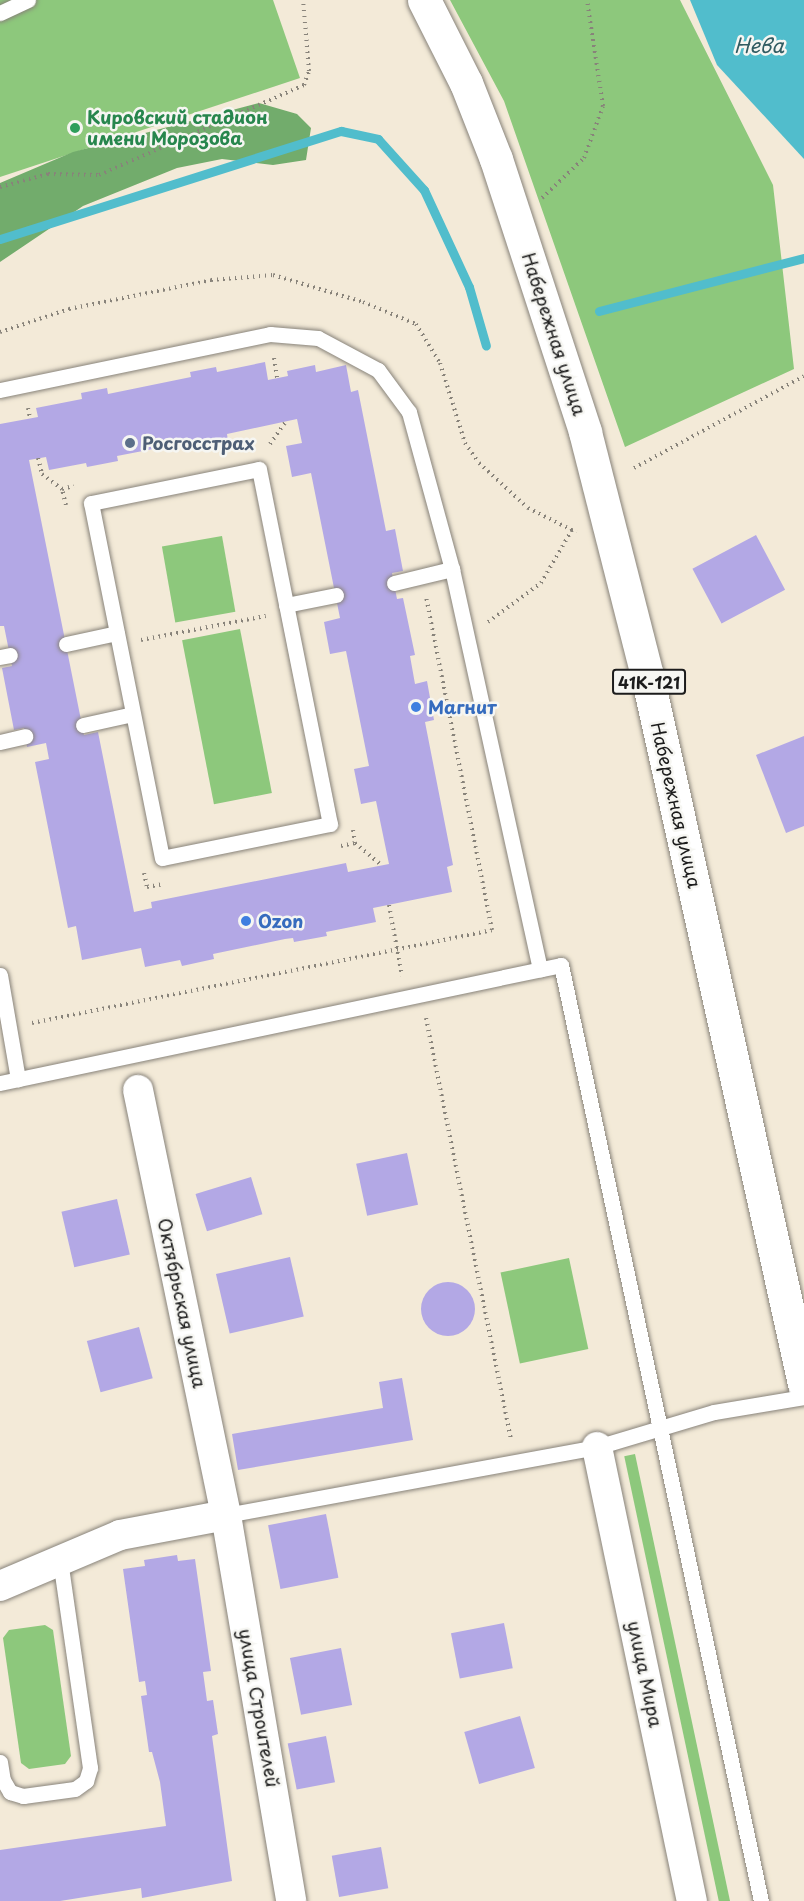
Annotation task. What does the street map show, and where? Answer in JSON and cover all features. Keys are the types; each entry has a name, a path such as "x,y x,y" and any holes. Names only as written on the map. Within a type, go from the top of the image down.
{"main road":[{"name":"Набережная улица","path":"424,0 466,83 496,159 585,432 647,675 804,1384"}],"street":[{"name":"Октябрьская улица","path":"138,1090 226,1515"},
{"name":"улица Мира","path":"597,1447 692,1901"},
{"path":"0,1586 120,1535 226,1515"},
{"name":"улица Строителей","path":"226,1515 291,1901"}],"lane":[{"path":"0,13 28,0"},
{"path":"0,390 270,334 318,338 378,370 409,412 452,569 540,969"},
{"path":"259,469 330,824 162,858 118,639 91,503 259,469"},
{"path":"394,583 452,569"},
{"path":"287,608 336,595"},
{"path":"66,644 118,639"},
{"path":"83,725 133,714"},
{"path":"0,742 25,736"},
{"path":"0,1083 561,964 761,1901"},
{"path":"0,975 18,1079"},
{"path":"226,1515 597,1447 661,1430 714,1412 804,1397"},
{"path":"0,1762 3,1780 10,1792 23,1796 75,1789 86,1781 90,1768 60,1559"}],"path":[{"path":"0,187 48,174 99,175 304,85 309,71 303,0"},
{"path":"537,203 584,158 603,106 587,0"},
{"path":"634,468 804,376"},
{"path":"259,447 270,444 286,421"},
{"path":"270,444 273,456"},
{"path":"38,458 42,474 62,489 67,512"},
{"path":"62,489 86,484"},
{"path":"468,640 541,583 573,530 574,519"},
{"path":"9,1027 492,930 422,577"},
{"path":"118,639 287,608"},
{"path":"350,820 355,843 381,865"},
{"path":"332,848 355,843"},
{"path":"142,865 147,887 170,882"},
{"path":"389,905 405,997"},
{"path":"421,994 515,1462"}],"green space":[{"name":"Кировский стадион имени Морозова","path":"0,0 273,0 300,78 0,177"},
{"path":"450,0 680,0 773,185 794,369 625,447 504,101"},
{"path":"259,103 297,114 311,128 306,160 273,165 222,159 177,168 83,206 0,262 0,183 73,152"},
{"path":"222,536 235,612 175,622 162,547"},
{"path":"240,629 272,793 214,804 182,640"},
{"path":"569,1258 588,1349 520,1364 501,1273"},
{"path":"635,1454 730,1901 719,1901 624,1456"},
{"path":"45,1625 53,1630 71,1756 65,1764 29,1769 21,1763 3,1638 9,1630"}],"water":[{"name":"Нева","path":"690,0 804,0 804,159 717,65"}],"building":[{"path":"265,362 268,380 288,376 287,371 315,365 316,372 346,365 351,392 358,390 386,531 395,529 403,571 392,573 397,599 403,598 415,655 410,656 415,684 427,681 434,720 425,722 453,865 447,867 452,892 373,908 376,922 326,932 327,936 294,942 293,938 285,939 213,954 214,959 182,966 180,960 145,967 141,948 82,960 76,926 68,928 35,762 49,759 46,743 27,747 24,728 14,730 2,668 12,666 4,626 0,626 0,424 38,417 36,408 82,399 81,393 107,388 108,394 191,377 190,372 216,367 217,372","holes":["297,419 302,443 286,446 292,477 311,473 340,618 324,622 330,654 346,651 369,766 354,769 361,804 376,801 389,864 348,872 346,863 151,902 152,908 134,912 98,732 84,735 29,460 46,457 49,470 86,463 87,467 118,461 117,456 195,440 197,447 228,441 227,434"]},
{"path":"756,535 785,590 722,624 692,569"},
{"path":"804,736 804,826 786,833 756,755"},
{"path":"407,1153 418,1205 367,1216 356,1164"},
{"path":"251,1177 262,1214 207,1231 196,1194"},
{"path":"117,1199 130,1255 74,1267 61,1212"},
{"path":"290,1257 304,1316 230,1334 216,1274"},
{"path":"443,1282 453,1282 467,1290 473,1299 475,1309 473,1319 467,1328 453,1336 443,1336 426,1324 421,1314 421,1304 433,1287"},
{"path":"139,1327 153,1378 101,1392 87,1341"},
{"path":"402,1378 413,1440 238,1470 232,1434 383,1408 379,1382"},
{"path":"326,1514 338,1578 280,1589 268,1525"},
{"path":"177,1555 178,1561 195,1559 211,1671 203,1672 207,1701 213,1700 218,1734 212,1736 232,1881 142,1898 141,1888 60,1901 0,1901 0,1850 166,1826 160,1782 152,1752 149,1752 141,1696 147,1695 145,1681 139,1682 123,1569 145,1566 144,1560"},
{"path":"504,1623 513,1668 460,1678 451,1633"},
{"path":"341,1648 352,1705 301,1715 290,1658"},
{"path":"520,1716 535,1768 479,1784 464,1732"},
{"path":"326,1736 335,1782 297,1790 288,1743"},
{"path":"381,1847 388,1888 339,1897 332,1856"}],"waterway":[{"path":"0,239 341,131 378,139 424,190 469,287 486,346"},
{"path":"599,311 804,258"}],"place":[{"name":"Кировский стадион имени Морозова","path":"75,128"},
{"name":"Росгосстрах","path":"130,443"},
{"name":"Магнит","path":"416,707"},
{"name":"Ozon","path":"246,921"}]}
